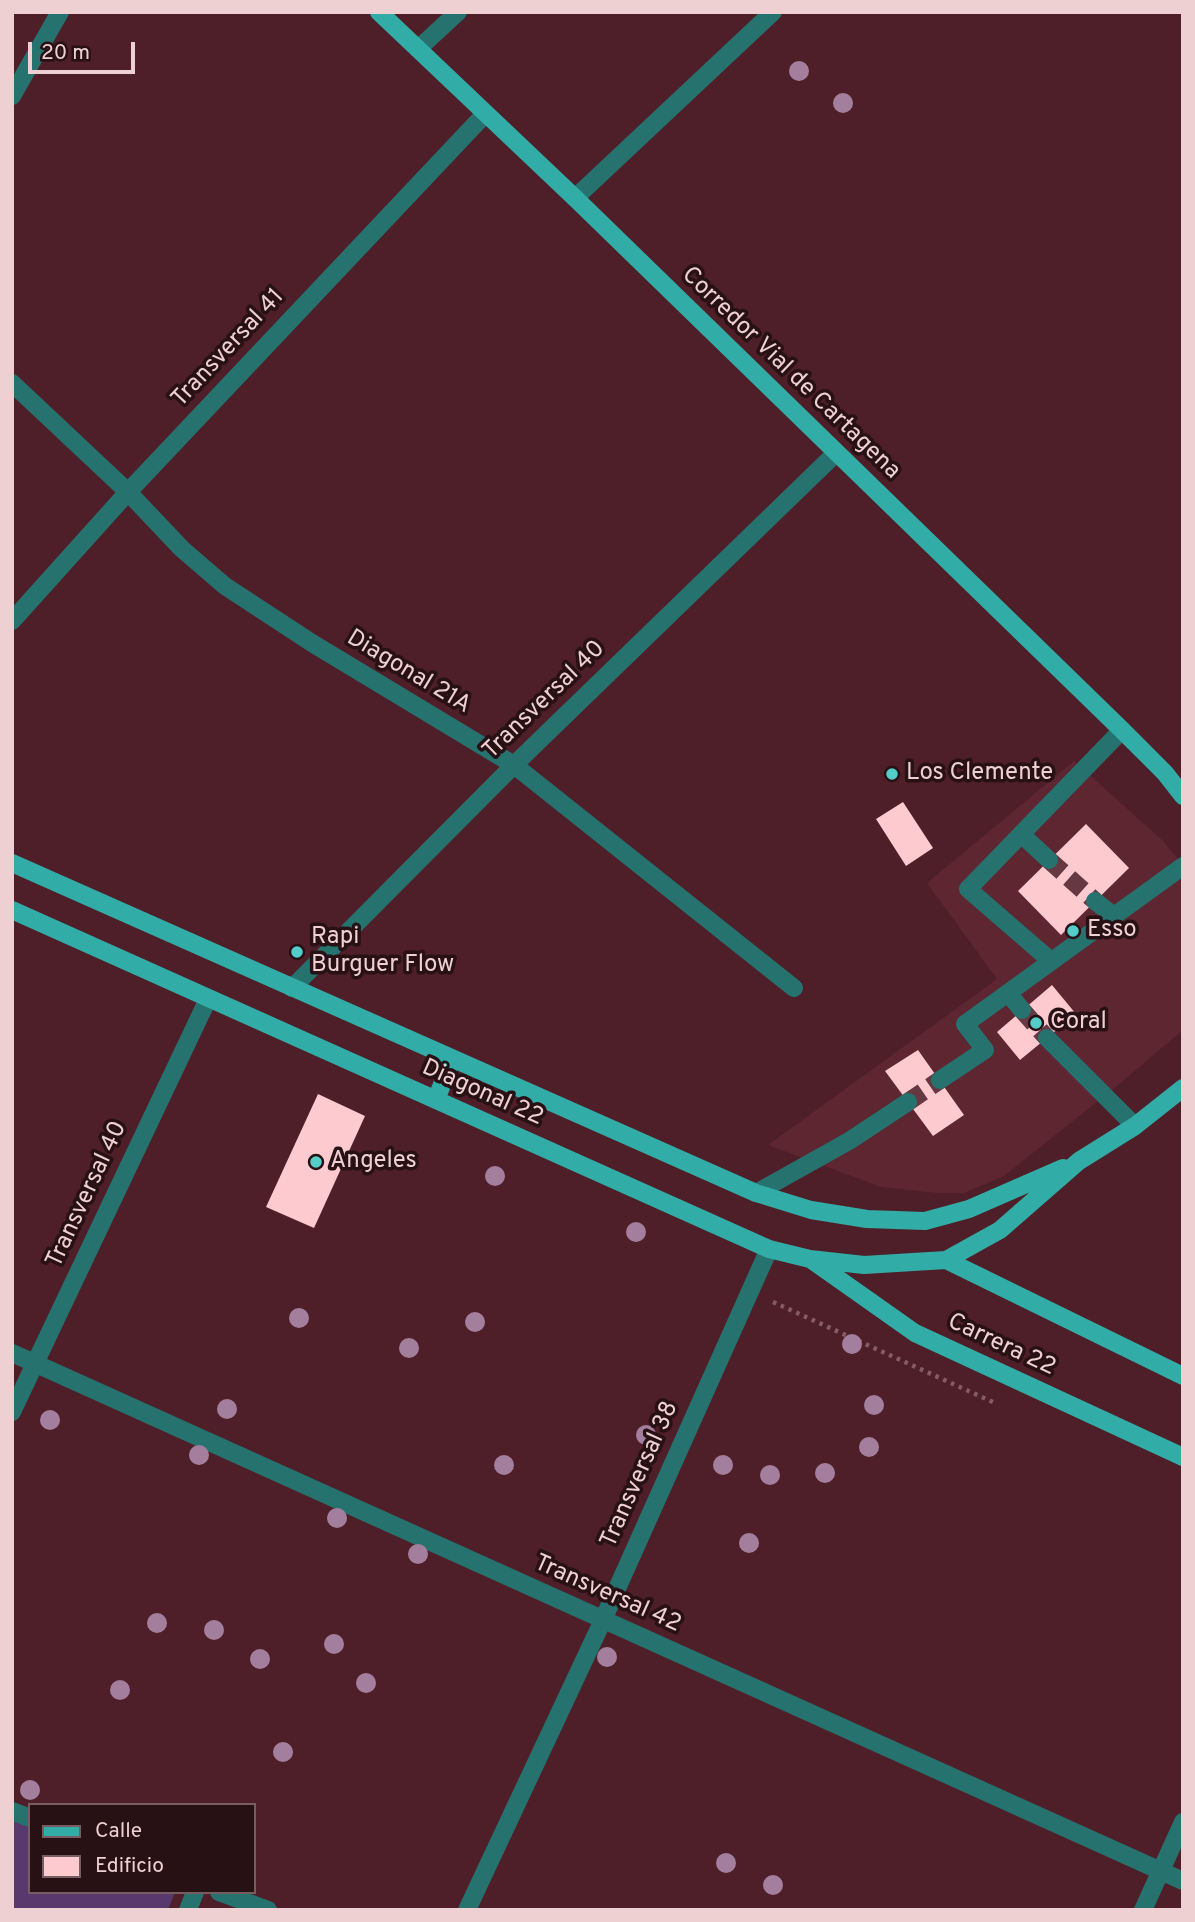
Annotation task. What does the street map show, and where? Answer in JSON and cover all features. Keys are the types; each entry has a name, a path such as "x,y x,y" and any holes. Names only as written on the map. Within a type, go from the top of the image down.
{"main road":[{"name":"Corredor Vial de Cartagena","path":"379,12 575,198 1122,730 1165,773 1183,796"},
{"path":"1165,773 1183,780"},
{"name":"Diagonal 22","path":"12,863 756,1193 819,1211 867,1219 925,1221 969,1209 1079,1161"},
{"name":"Diagonal 22","path":"12,910 769,1249 810,1259 864,1265 946,1260"},
{"path":"436,1100 452,1059"},
{"path":"946,1260 1000,1230 1079,1161 1135,1126 1183,1088"},
{"name":"Carrera 22","path":"810,1259 915,1333 1183,1457"},
{"path":"946,1260 1183,1377"}],"street":[{"path":"12,96 60,12"},
{"path":"418,49 458,12"},
{"path":"575,198 772,12"},
{"name":"Transversal 41","path":"12,621 128,492 485,114"},
{"name":"Diagonal 21A","path":"12,383 128,492 181,549 225,586 312,643 514,765 794,988"},
{"name":"Transversal 40","path":"292,988 514,765 836,453"},
{"path":"1051,961 968,889 1122,730"},
{"path":"1021,834 1049,860"},
{"path":"940,1080 985,1050 965,1024 1183,866"},
{"path":"1095,901 1114,916"},
{"path":"1008,993 1022,1010"},
{"name":"Transversal 40","path":"12,1412 208,999"},
{"path":"1047,1038 1135,1126"},
{"path":"756,1193 849,1140 908,1102"},
{"name":"Transversal 38","path":"467,1910 603,1620 769,1249"},
{"name":"Transversal 42","path":"12,1353 1183,1881"},
{"path":"1143,1910 1183,1822"},
{"path":"224,1894 268,1910"}],"path":[{"path":"750,1292 1005,1408"}],"shaded area":[{"name":"Esso","path":"1074,761 1162,840 1183,865 1183,1030 1004,1176 964,1193 881,1187 768,1145 997,979 927,883"},
{"path":"12,1813 28,1819 28,1894 174,1894 168,1910 12,1910"}],"building":[{"path":"903,802 933,848 906,866 876,819"},
{"path":"1086,824 1129,868 1061,935 1018,891"},
{"name":"Coral","path":"1052,985 1076,1014 1020,1060 997,1032"},
{"path":"918,1050 964,1115 933,1136 885,1071"},
{"name":"Angeles","path":"318,1094 365,1116 314,1228 266,1207"}],"tunnel":[{"path":"1049,860 1095,901"},
{"path":"1022,1010 1047,1038"},
{"path":"908,1102 940,1080"}],"place":[{"name":"Los Clemente","path":"892,774"},
{"name":"Esso","path":"1073,931"},
{"name":"Rapi Burguer Flow","path":"297,952"},
{"name":"Coral","path":"1036,1023"},
{"name":"Angeles","path":"316,1162"}]}
